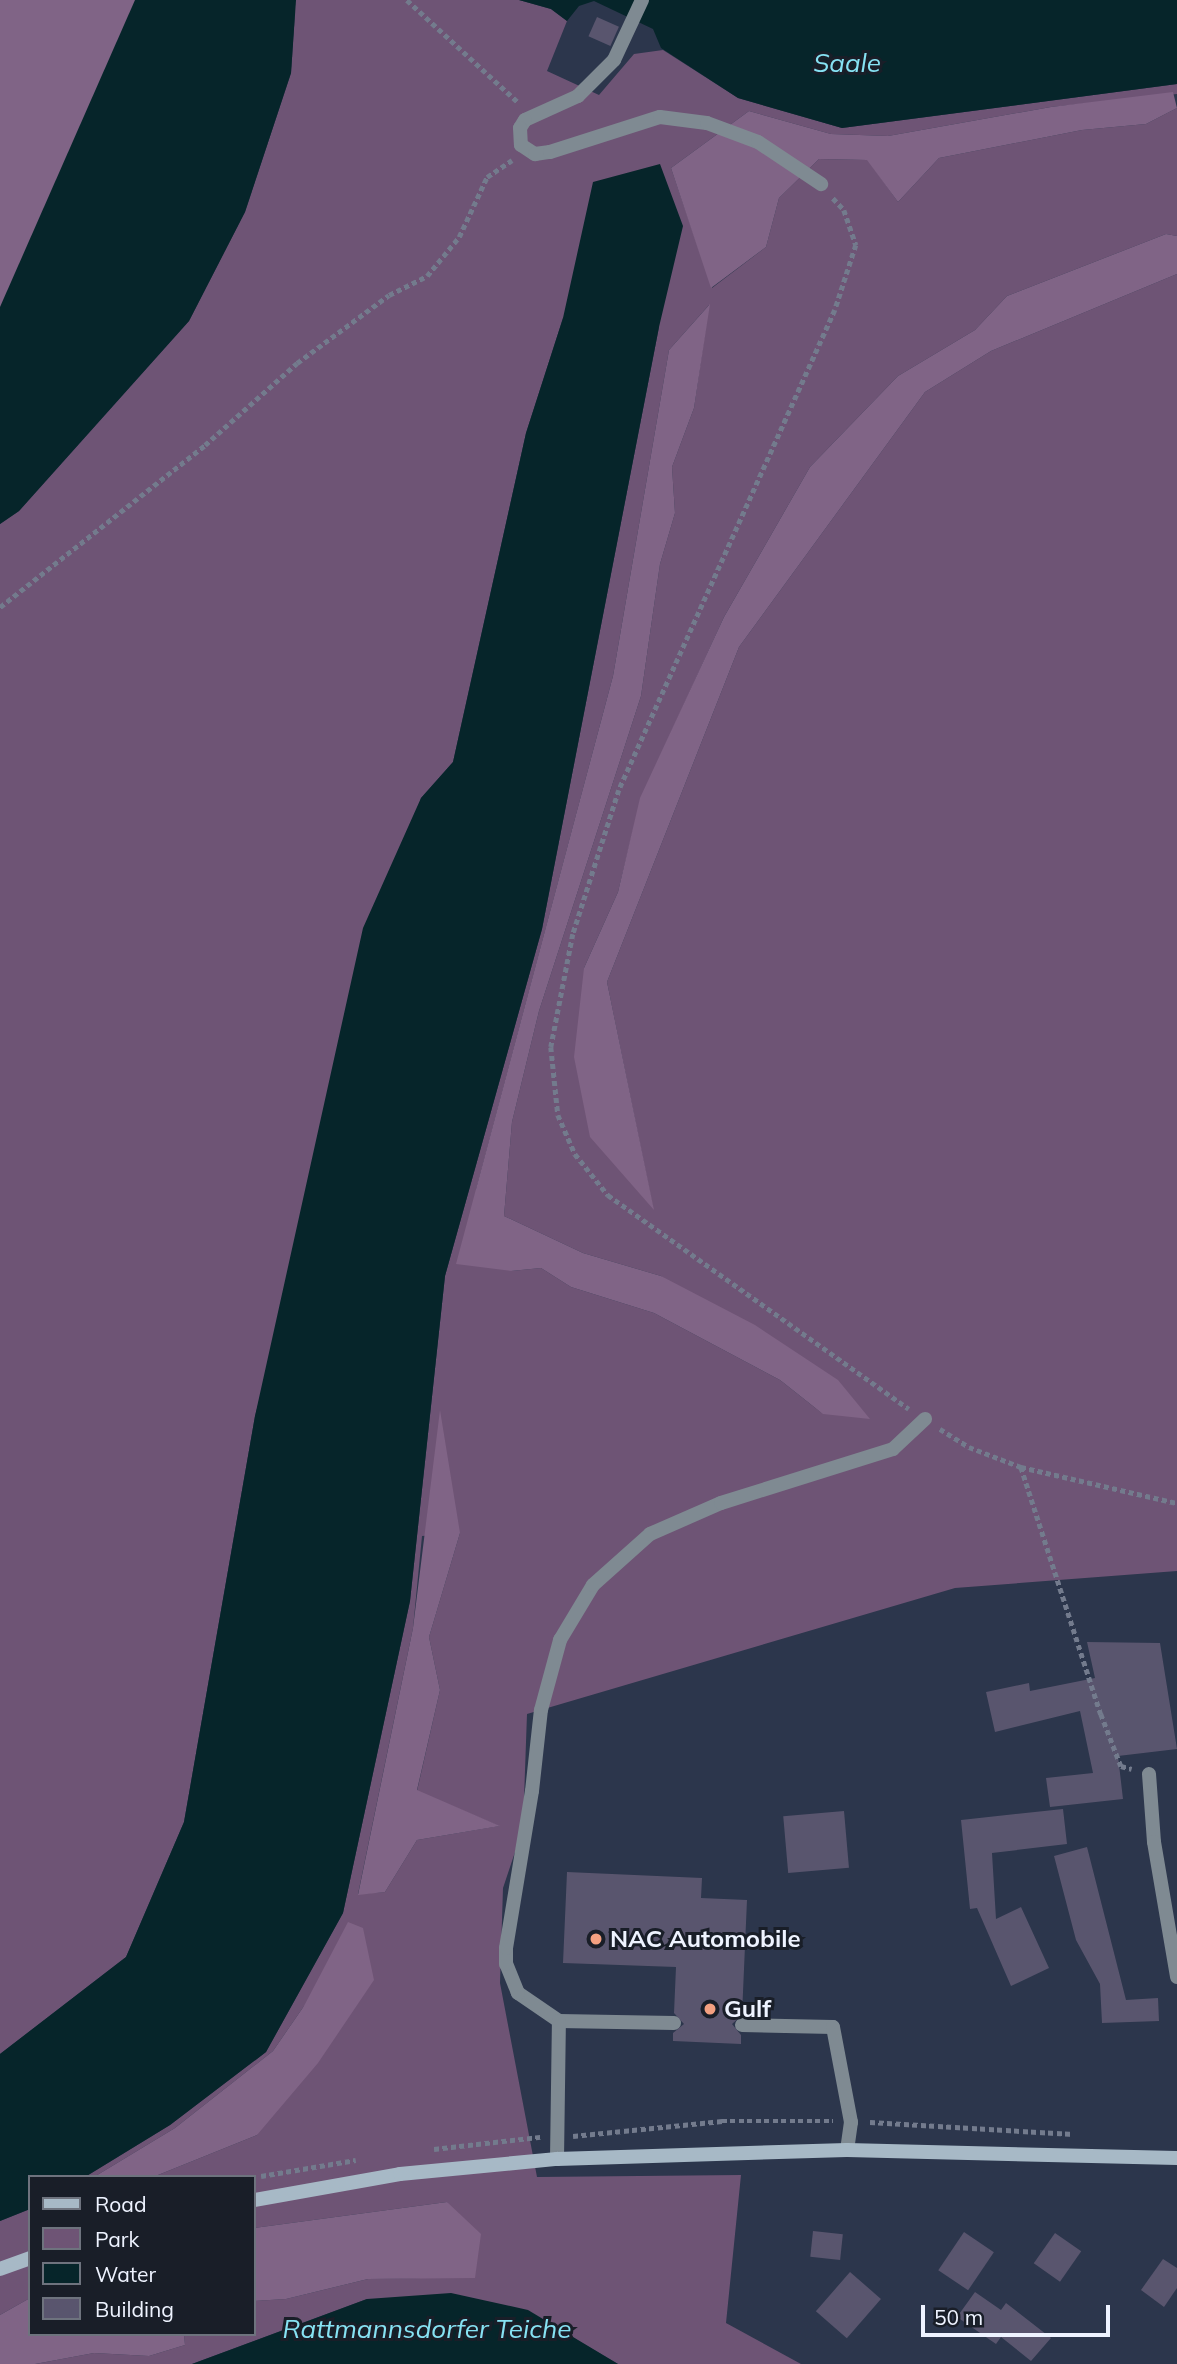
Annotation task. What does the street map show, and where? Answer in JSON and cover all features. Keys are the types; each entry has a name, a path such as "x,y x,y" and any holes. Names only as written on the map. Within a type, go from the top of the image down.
{"main road":[{"path":"256,2200 400,2174 557,2159 847,2150 1177,2158"},
{"path":"0,2269 28,2259"}],"street":[{"path":"642,0 614,60 578,96 532,116 520,128 521,145 526,150 550,152 660,117 707,123 758,142 821,184"},
{"path":"674,2022 559,2021 518,1993 506,1964 506,1948 533,1791 541,1710 561,1640 593,1585 650,1534 733,1499 893,1450 925,1419"},
{"path":"1149,1774 1154,1842 1177,1976"},
{"path":"557,2159 559,2021"},
{"path":"741,2025 832,2026 851,2122 847,2150"}],"path":[{"path":"407,0 532,116"},
{"path":"0,607 205,445 297,363 389,295 427,275 459,237 487,177 526,150"},
{"path":"705,1265 608,1195 575,1154 558,1115 551,1047 573,934 619,790 699,606 792,413 852,258 856,245 844,211 821,184"},
{"path":"1021,1467 1121,1766 1149,1774"}],"green space":[{"path":"288,0 519,0 551,9 567,21 547,71 599,95 634,54 663,50 738,98 842,128 1177,84 1177,94 1051,107 888,136 831,134 749,111 671,168 712,288 766,247 779,198 819,159 868,160 898,202 939,158 1082,130 1146,124 1177,108 1177,236 1166,234 1007,296 975,330 898,376 810,467 724,617 641,798 618,892 584,968 653,1208 607,982 739,647 925,392 991,351 1177,274 1177,1571 955,1588 527,1714 523,1828 503,1888 500,1983 537,2177 741,2175 726,2323 801,2364 618,2364 528,2311 367,2299 192,2364 35,2364 94,2353 149,2356 185,2345 184,2336 256,2336 256,2301 286,2299 368,2279 475,2277 447,2202 256,2228 256,2175 158,2175 257,2135 304,2006 273,2051 175,2128 97,2175 88,2175 170,2125 266,2052 343,1913 410,1601 445,1276 542,929 659,327 563,318 526,433 453,762 421,798 255,1416 184,1822 126,1957 0,2054 0,524 19,511 189,321 245,212 291,73 295,12","holes":["709,305 694,408 672,467 675,513 660,564 641,696 539,1011 512,1122 504,1216 583,1253 661,1276 823,1414 780,1380 654,1313 571,1287 541,1268 511,1271 476,1190 613,676 669,350","460,1533 429,1637 440,1690 417,1791 499,1826 417,1840 385,1892 358,1894 413,1628 422,1536"]},
{"path":"28,2210 28,2299 0,2315 0,2221"}],"shaded area":[{"path":"0,0 149,0 0,323"},
{"path":"1173,92 1177,108 1146,124 1082,130 939,158 898,202 867,160 819,159 779,198 766,247 711,288 671,168 749,111 831,134 888,136 1051,107"},
{"path":"1166,234 1177,236 1177,274 991,351 925,392 739,647 607,982 654,1210 590,1137 574,1057 584,968 618,892 640,798 724,617 810,467 898,376 975,330 1007,296"},
{"path":"710,304 694,408 672,467 675,513 660,564 641,696 539,1011 512,1122 504,1216 583,1253 661,1276 755,1325 838,1380 870,1419 823,1414 780,1380 654,1313 571,1287 541,1268 511,1271 456,1264 613,676 669,350"},
{"path":"440,1410 460,1533 429,1637 440,1690 417,1790 500,1826 417,1840 385,1892 358,1895 413,1628"},
{"path":"348,1922 363,1928 374,1980 318,2063 257,2135 158,2175 97,2175 175,2128 273,2051 304,2006"},
{"path":"447,2202 481,2234 475,2278 368,2279 286,2299 256,2301 256,2228"},
{"path":"28,2299 28,2336 184,2336 185,2345 149,2356 94,2353 35,2364 0,2364 0,2315"}],"water":[{"path":"135,0 296,0 291,73 245,212 189,321 19,511 0,524 0,307"},
{"name":"Saale","path":"519,0 1177,0 1177,84 842,128 738,98 661,48 653,29 594,1 579,6 567,21 551,9"},
{"path":"660,164 683,226 659,327 542,929 445,1276 410,1601 343,1913 266,2052 170,2125 88,2175 28,2175 28,2210 0,2221 0,2054 126,1957 184,1822 255,1416 363,928 421,798 453,762 526,433 563,318 593,182"},
{"name":"Rattmannsdorfer Teiche","path":"451,2293 528,2310 618,2364 192,2364 367,2299"}],"building":[{"path":"597,17 619,27 610,46 588,36"},
{"path":"1087,1642 1160,1643 1177,1749 1118,1756 1123,1799 1050,1807 1046,1778 1093,1773 1080,1711 995,1732 986,1692 1029,1683 1030,1691 1095,1678"},
{"path":"1063,1809 1067,1844 992,1853 996,1919 1021,1907 1049,1968 1011,1986 977,1908 970,1909 961,1820"},
{"path":"844,1811 849,1868 788,1873 783,1816"},
{"path":"1087,1847 1126,2000 1158,1998 1159,2021 1102,2023 1100,1984 1076,1940 1054,1856"},
{"path":"567,1872 702,1878 701,1898 747,1900 742,2015 732,2024 741,2035 741,2044 673,2041 673,2033 684,2024 674,2013 676,1967 563,1963"},
{"path":"813,2231 843,2234 840,2260 810,2257"},
{"path":"964,2232 994,2252 968,2290 938,2270"},
{"path":"1055,2233 1081,2251 1060,2282 1034,2263"},
{"path":"1163,2259 1177,2268 1177,2288 1164,2307 1141,2290"},
{"path":"850,2272 881,2299 847,2338 816,2311"},
{"path":"975,2292 1001,2310 1006,2303 1051,2338 1031,2361 1001,2337 996,2344 957,2317"}],"place":[{"name":"NAC Automobile","path":"596,1939"},
{"name":"Gulf","path":"710,2009"}]}
